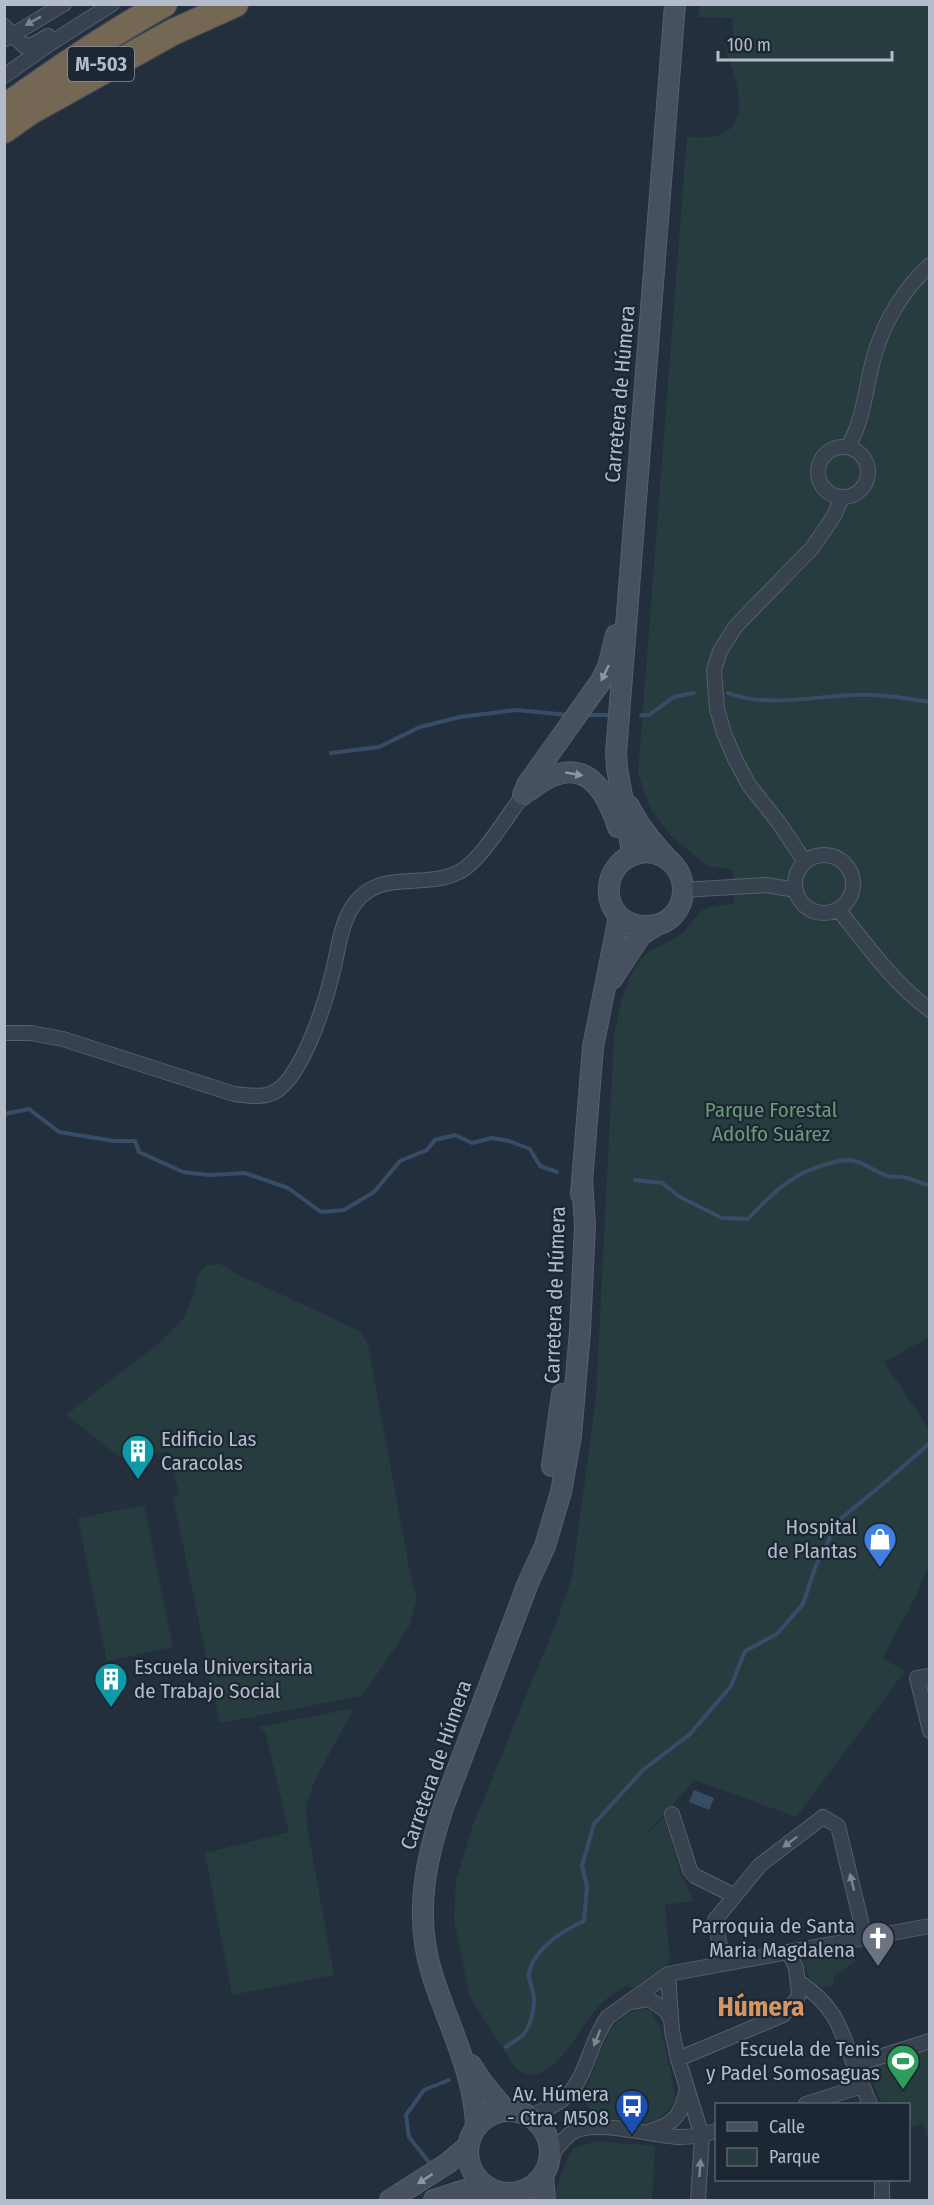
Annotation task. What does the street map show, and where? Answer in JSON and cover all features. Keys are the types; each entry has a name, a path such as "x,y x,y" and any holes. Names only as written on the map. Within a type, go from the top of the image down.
{"highway":[{"name":"M-503","path":"4,96 142,4"},
{"name":"M-503","path":"11,118 31,89 164,4"},
{"name":"M-503","path":"11,118 143,36 203,4"},
{"name":"M-503","path":"11,118 173,32 235,4"}],"main road":[{"name":"Carretera de Húmera","path":"628,857 631,846 616,753 675,5"},
{"path":"523,795 527,785 605,674 614,647 619,601 630,578"},
{"path":"523,795 553,775 572,772 583,775 601,789 607,798 628,857"},
{"name":"Carretera de Húmera","path":"620,787 635,820 668,859"},
{"path":"647,852 668,859 681,875 683,890 676,910 666,921 644,926 630,924 619,917 610,900 609,886 613,872 628,857 647,852"},
{"name":"Carretera de Húmera","path":"476,2127 473,2090 426,1951 422,1913 424,1879 433,1838 444,1805 528,1583 545,1546 561,1492 571,1436 580,1331 585,1225 582,1182 593,1047 619,917"},
{"name":"Carretera de Húmera","path":"604,992 641,935 660,923"},
{"name":"Carretera de Húmera","path":"455,2037 482,2082 506,2110"},
{"path":"396,2197 448,2163 467,2147 476,2127 489,2116 506,2110 518,2111 530,2116 543,2128 550,2142 551,2156 543,2176 533,2186 505,2195 468,2189 434,2200"},
{"path":"467,2147 472,2172 482,2183 505,2195"},
{"path":"543,2176 545,2200"}],"street":[{"path":"64,4 7,34 22,45 30,45 102,4"},
{"path":"4,76 112,4"},
{"path":"848,447 858,429 876,350 898,302 930,265"},
{"path":"848,447 856,450 868,464 869,473 866,483 852,496 832,495 824,489 819,479 818,467 824,455 835,448 848,447"},
{"path":"805,862 779,823 749,785 735,759 717,708 714,670 720,651 736,626 812,549 834,516 842,497"},
{"path":"6,1033 31,1033 63,1039 234,1094 252,1096 271,1094 291,1078 301,1061 326,998 350,910 359,898 375,886 390,882 450,876 460,872 480,852 523,795"},
{"path":"821,855 830,856 845,864 850,871 852,888 845,904 838,909 820,913 812,910 799,899 796,890 796,875 805,862 821,855"},
{"path":"683,890 766,885 796,890"},
{"path":"838,909 875,956 914,998 930,1010"},
{"path":"923,1677 930,1731"},
{"path":"672,1814 687,1866 695,1876 735,1896"},
{"path":"723,1964 714,1920 760,1865 823,1817 838,1826 865,1938"},
{"path":"530,2116 550,2108 571,2094 580,2081 601,2026 608,2017 668,1974 930,1926"},
{"path":"678,2059 783,2014 796,1999 799,1982 789,1952"},
{"path":"668,1974 671,2020 678,2059 702,2136 698,2200"},
{"path":"799,1982 822,1998 834,2013 870,2103"},
{"path":"796,1999 813,1996 822,1998"},
{"path":"625,2003 649,1999 665,2010 671,2020"},
{"path":"854,2065 930,2042"},
{"path":"809,2103 862,2086"},
{"path":"644,2133 673,2122 682,2108 687,2089"},
{"path":"551,2156 565,2138 581,2129 604,2127 678,2137 702,2136 715,2132"},
{"path":"882,2181 882,2200"}],"green space":[{"name":"Parque Forestal Adolfo Suárez","path":"700,5 929,5 930,1337 884,1362 929,1429 929,1564 914,1600 882,1658 905,1671 796,1817 695,1780 641,1839 664,1817 681,1873 693,1901 665,1905 670,1962 632,1989 628,1984 608,1998 598,2007 562,2056 551,2067 539,2074 527,2074 514,2066 470,1997 454,1921 456,1880 473,1825 556,1623 572,1577 596,1397 614,1036 621,1002 634,970 649,952 681,934 702,910 734,904 733,870 708,866 671,836 650,808 638,774 687,137 712,137 727,131 735,122 739,100 734,74 726,51 734,44 732,18 698,17"},
{"path":"220,1264 360,1331 368,1345 411,1578 417,1598 409,1627 362,1696 220,1723 173,1497 179,1495 169,1451 124,1460 66,1415 158,1344 183,1319 193,1296 197,1277 205,1266"},
{"path":"144,1505 173,1647 107,1661 78,1518"},
{"path":"354,1708 315,1780 306,1805 307,1826 334,1975 232,1995 205,1853 289,1832 265,1731 258,1727"},
{"path":"851,1949 855,1961 833,1977 832,1985 822,1987 810,1979 804,1967 803,1958"},
{"path":"639,2009 650,2010 661,2029 675,2100 657,2121 644,2122 598,2117 584,2102 583,2095 610,2029 625,2015"},
{"name":"Escuela de Tenis y Padel Somosaguas","path":"930,2049 929,2143 923,2123 910,2127 910,2103 882,2103 870,2075 874,2066"},
{"path":"596,2141 655,2146 652,2200 555,2200 554,2195 567,2159 574,2148"}],"water":[{"path":"694,1790 714,1798 709,1810 689,1802"}],"waterway":[{"path":"641,715 649,715 674,697 694,693"},
{"path":"728,693 759,700 866,695 930,702"},
{"path":"331,753 379,747 420,727 460,717 517,710 568,715"},
{"path":"590,715 610,715"},
{"path":"4,1114 29,1109 59,1132 114,1141 135,1141 139,1152 183,1172 209,1175 245,1173 288,1188 321,1212 344,1210 374,1192 400,1161 427,1150 435,1140 455,1135 472,1143 492,1138 509,1141 530,1149 540,1166 557,1172"},
{"path":"635,1180 662,1183 680,1197 722,1218 748,1219 765,1201 794,1178 804,1172 838,1161 855,1161 887,1176 906,1178 930,1185"},
{"path":"506,2047 522,2036 530,2022 534,1997 529,1975 534,1961 552,1940 584,1921 587,1887 582,1866 594,1824 643,1770 690,1734 731,1686 745,1651 777,1634 803,1604 815,1568 838,1521 930,1443"},
{"path":"428,2161 409,2137 406,2115 424,2090 449,2080"}],"place":[{"name":"Edificio Las Caracolas","path":"138,1480"},
{"name":"Hospital de Plantas","path":"880,1568"},
{"name":"Escuela Universitaria de Trabajo Social","path":"111,1708"},
{"name":"Parroquia de Santa Maria Magdalena","path":"878,1967"},
{"name":"Escuela de Tenis y Padel Somosaguas","path":"903,2090"},
{"name":"Av. Húmera - Ctra. M508","path":"632,2135"}],"district":[{"name":"Húmera","path":"761,2007"}]}
